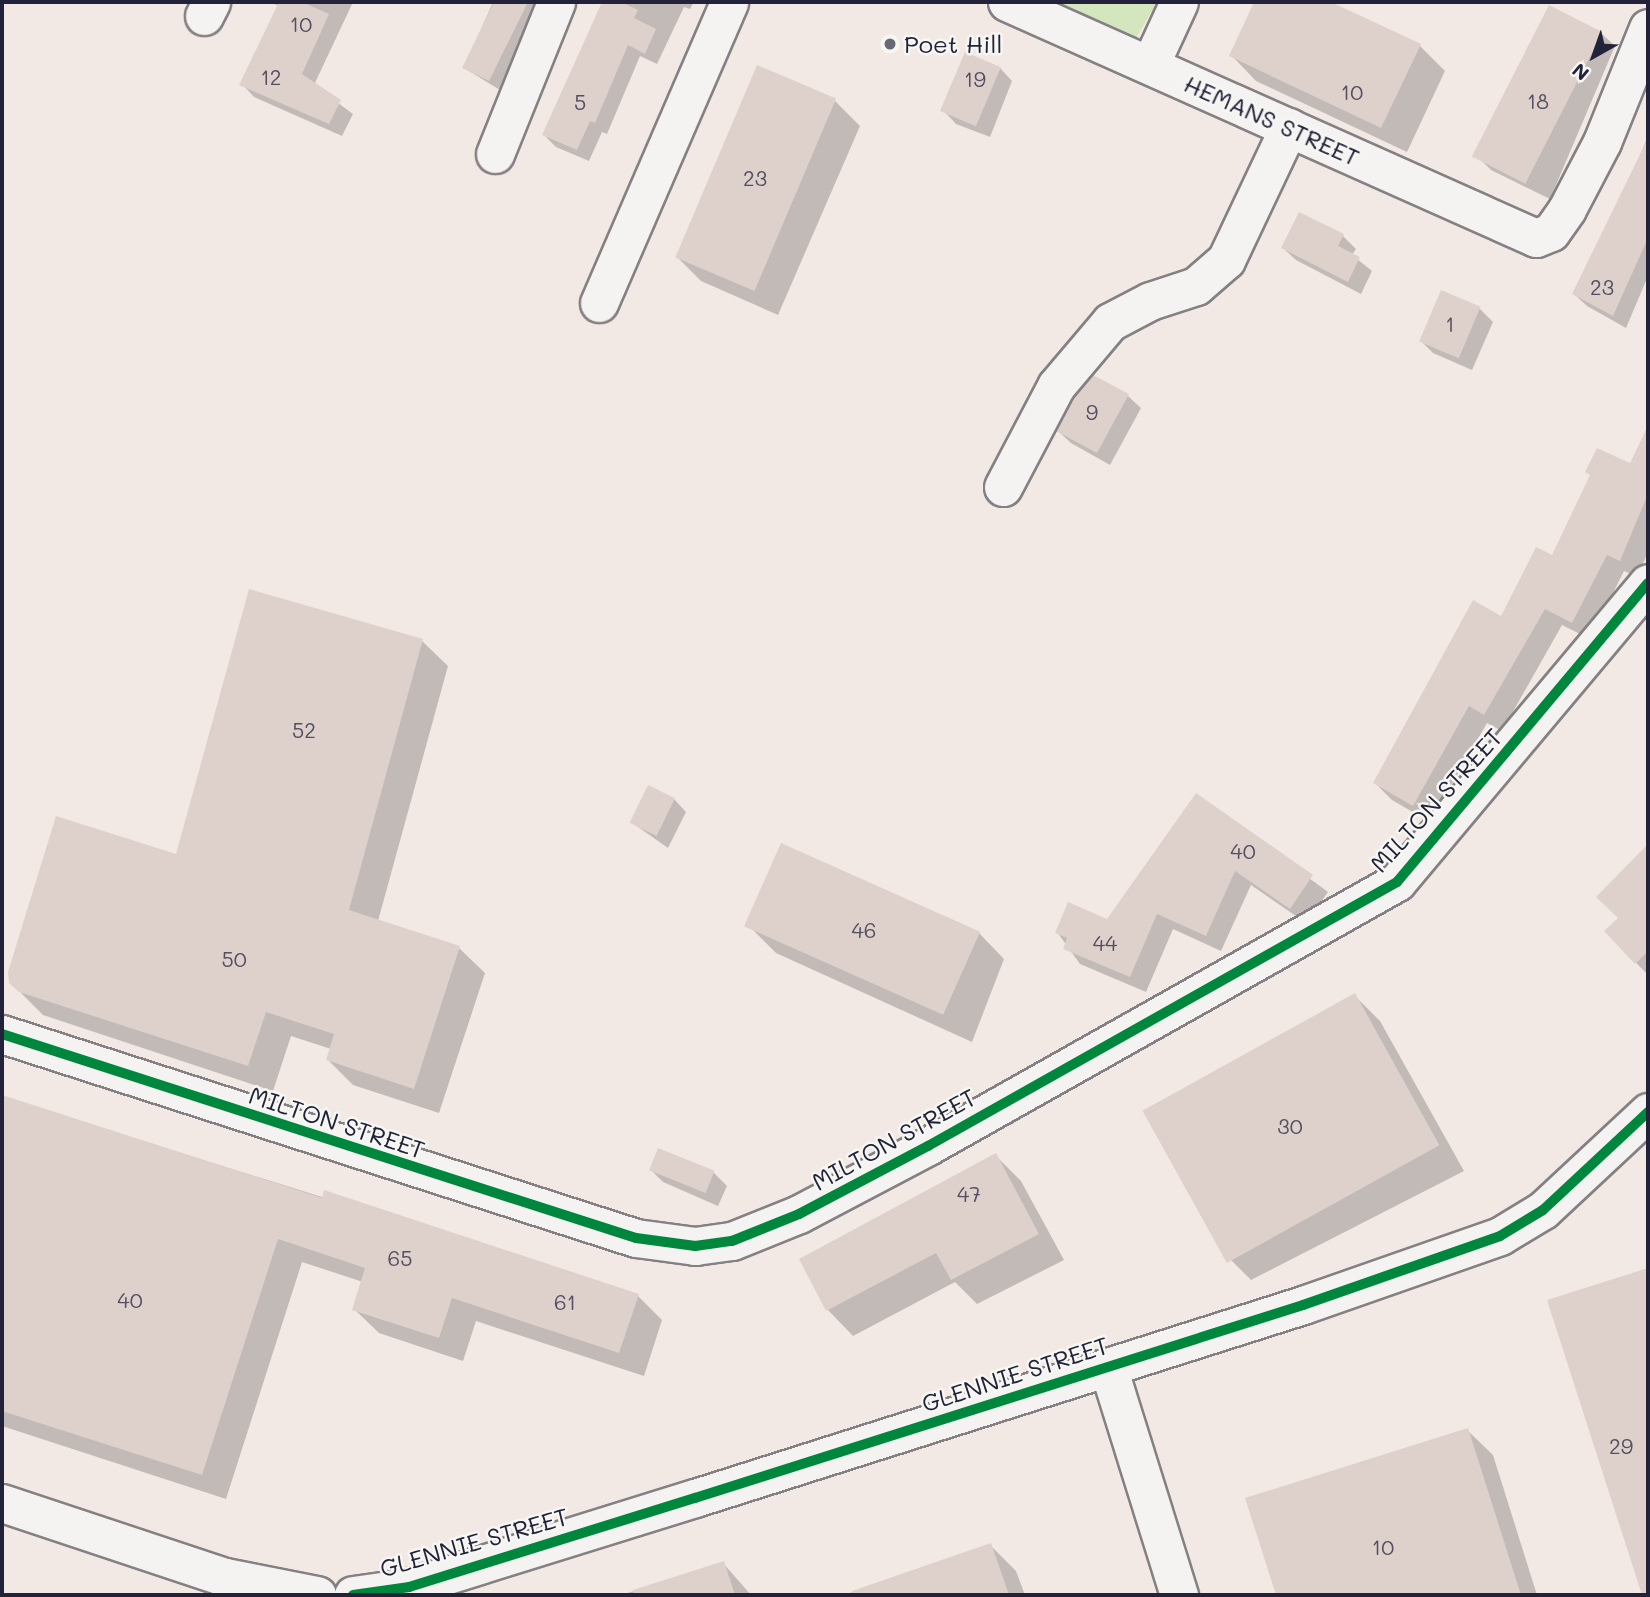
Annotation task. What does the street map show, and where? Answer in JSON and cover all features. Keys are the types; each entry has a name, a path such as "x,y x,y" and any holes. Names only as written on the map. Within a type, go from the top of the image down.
{"street":[{"path":"495,154 556,2"},
{"path":"599,303 729,2"},
{"name":"HEMANS STREET","path":"1007,2 1536,238 1551,232 1567,209 1602,142 1648,28"},
{"path":"1150,65 1179,2"},
{"path":"1003,487 1056,386 1110,322 1150,300 1196,286 1226,260 1289,127"},
{"name":"MILTON STREET","path":"2,1034 636,1238 695,1246 732,1241 799,1214 928,1146 1397,882 1648,583"},
{"name":"GLENNIE STREET","path":"353,1595 409,1587 1108,1367 1500,1236 1543,1210 1648,1112"},
{"path":"1108,1367 1179,1595"},
{"path":"2,1503 225,1577 317,1595"}],"green space":[{"path":"1057,2 1157,2 1136,38"}],"building":[{"path":"279,2 302,2 329,14 302,74 341,100 329,124 239,85"},
{"path":"494,2 528,2 489,81 462,68"},
{"path":"602,2 621,2 638,10 634,18 656,29 645,54 628,45 595,123 590,121 577,150 542,135"},
{"path":"1254,2 1331,2 1421,44 1381,128 1229,56"},
{"path":"1549,5 1602,32 1525,184 1472,156"},
{"path":"965,52 1001,67 976,126 940,111"},
{"path":"757,65 836,99 755,291 675,257"},
{"path":"1648,138 1648,238 1613,316 1572,294"},
{"path":"1299,212 1344,234 1338,246 1360,257 1348,282 1281,248"},
{"path":"1441,290 1481,307 1459,358 1419,342"},
{"path":"1093,375 1129,394 1097,453 1056,431 1074,398"},
{"path":"1648,426 1648,494 1620,561 1607,555 1572,623 1545,609 1484,715 1469,706 1413,806 1373,783 1473,600 1501,616 1536,547 1552,555 1590,475 1585,472 1597,448 1630,463"},
{"path":"249,589 423,639 349,910 460,946 414,1089 326,1060 334,1034 266,1012 248,1066 19,992 9,983 8,972 56,816 176,854"},
{"path":"648,785 675,798 657,836 630,823"},
{"path":"1196,793 1313,875 1290,909 1235,871 1206,936 1157,914 1130,977 1063,949 1067,938 1055,933 1068,902 1107,919"},
{"path":"781,843 980,932 943,1015 744,926"},
{"path":"1648,844 1648,951 1635,964 1604,931 1618,918 1596,897"},
{"path":"1355,993 1439,1145 1227,1263 1142,1111"},
{"path":"2,1095 322,1198 324,1190 639,1294 619,1353 452,1298 439,1338 352,1310 365,1268 278,1239 202,1475 2,1411"},
{"path":"658,1148 715,1171 706,1193 649,1170"},
{"path":"996,1153 1039,1234 951,1280 936,1253 826,1311 799,1259"},
{"path":"1648,1268 1648,1595 1642,1595 1547,1300"},
{"path":"1468,1428 1521,1595 1276,1595 1245,1498"},
{"path":"991,1543 1009,1595 852,1595 852,1591"},
{"path":"724,1561 735,1595 634,1595 633,1590"}],"cycle path":[{"path":"2,1034 636,1238 695,1246 732,1241 799,1214 928,1146 1397,882 1648,583"},
{"path":"353,1595 409,1587 695,1498 1303,1305 1500,1236 1543,1210 1648,1112"}],"place":[{"name":"Poet Hill","path":"890,44"}]}
